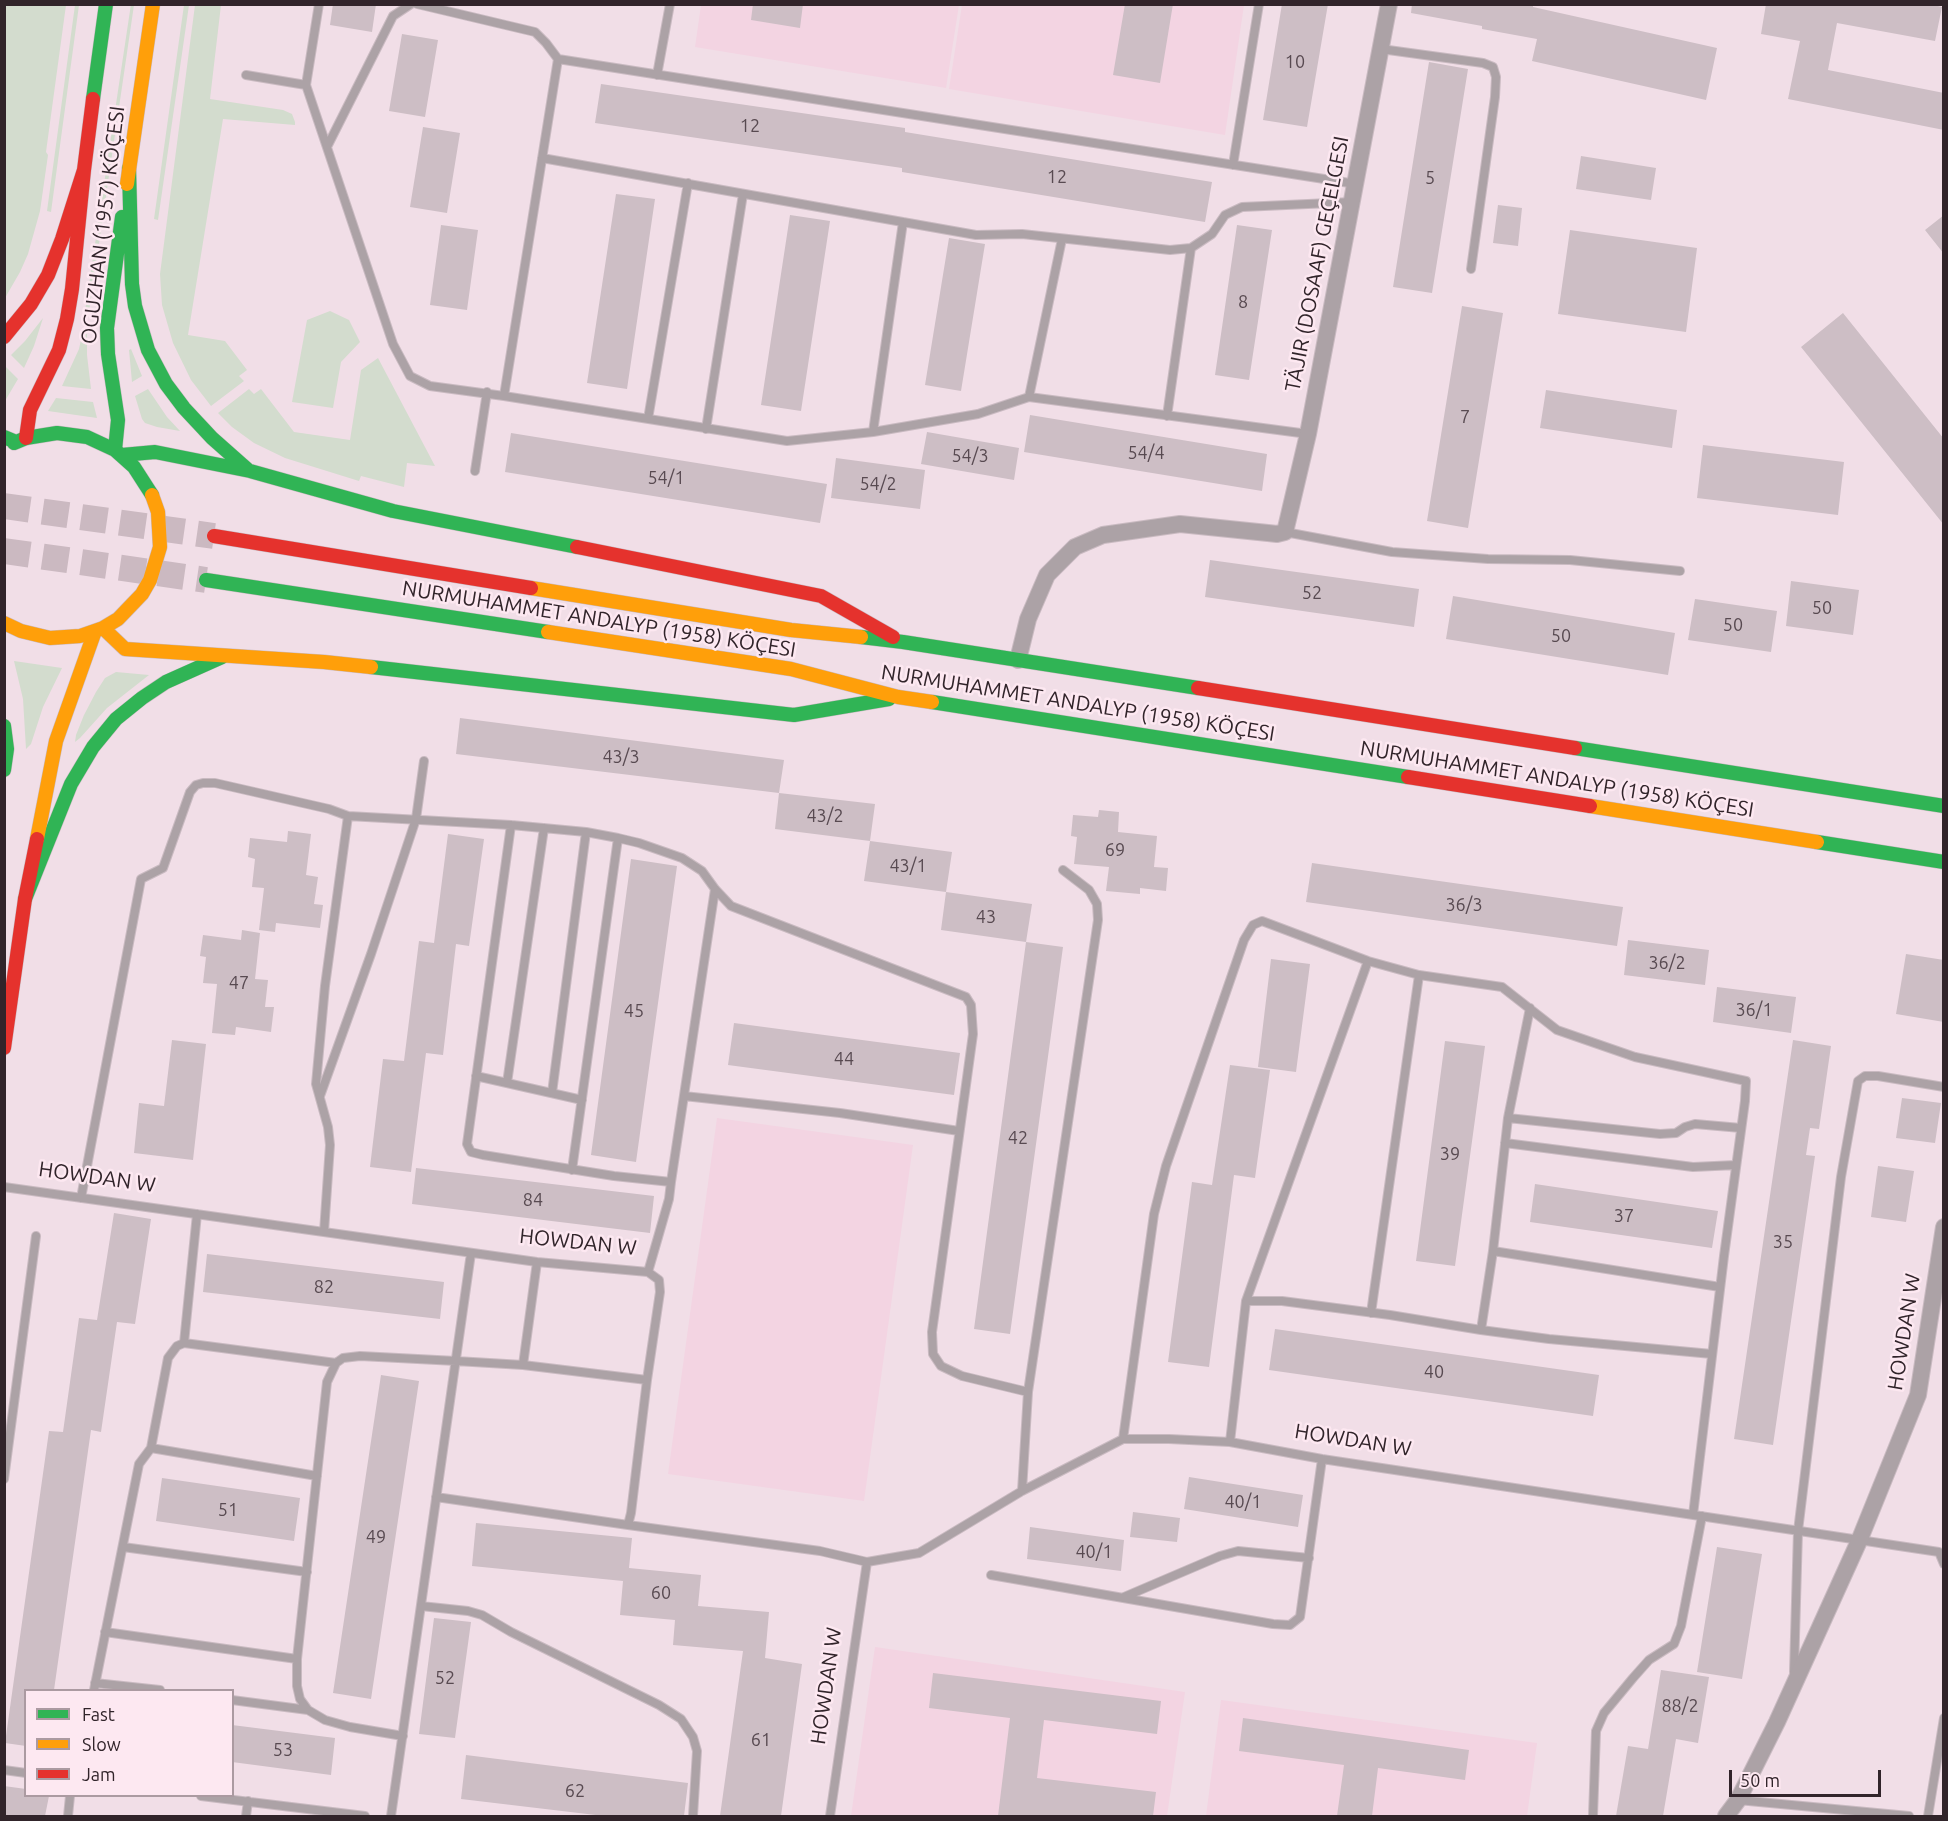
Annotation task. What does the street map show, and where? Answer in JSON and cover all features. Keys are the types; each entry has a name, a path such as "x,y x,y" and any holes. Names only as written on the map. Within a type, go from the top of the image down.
{"main road":[{"name":"OGUZHAN (1957) KÖÇESI","path":"13,441 59,350 67,319 106,4"},
{"name":"OGUZHAN (1957) KÖÇESI","path":"118,452 118,420 108,354 107,328 153,4"},
{"path":"129,168 132,284 135,306 148,350 166,384 184,408 212,438 250,471"},
{"path":"4,337 31,304 48,275 84,170"},
{"path":"5,626 50,638 66,638 99,629 118,619 142,594 150,580 160,547 158,512 153,496 134,467 118,452 87,437 72,434 57,433 13,441"},
{"path":"118,452 155,452 250,471 393,511 820,596 903,642"},
{"name":"NURMUHAMMET ANDALYP (1958) KÖÇESI","path":"214,536 791,630 903,642 1944,806"},
{"name":"NURMUHAMMET ANDALYP (1958) KÖÇESI","path":"206,580 790,669 898,697 1944,862"},
{"path":"99,629 125,649 324,662 794,715 898,697"},
{"path":"4,1048 25,899 56,741 99,629"},
{"path":"25,899 71,784 93,747 116,719 166,682 226,655"},
{"path":"4,726 7,749 4,770"}],"street":[{"name":"TÄJIR (DOSAAF) GEÇELGESI","path":"1285,532 1308,434 1389,4"},
{"path":"1018,660 1028,619 1047,575 1075,547 1103,535 1180,524 1277,534 1285,532"},
{"name":"HOWDAN W","path":"1726,1816 1738,1800 1794,1684 1859,1541 1918,1395 1944,1227"}],"lane":[{"path":"319,4 306,85 393,344 410,376 430,386 487,392 787,441 873,432 978,414 1029,397 1308,434"},
{"path":"328,145 393,16 411,4"},
{"path":"417,4 535,32 558,59 1356,184"},
{"path":"657,75 670,4"},
{"path":"1233,165 1259,4"},
{"path":"1381,49 1483,63 1493,67 1496,78 1495,97 1471,269"},
{"path":"504,396 558,59"},
{"path":"246,75 306,85"},
{"path":"542,158 976,235 1022,234 1170,250 1191,248 1212,234 1225,215 1242,207 1352,202"},
{"path":"648,419 688,183"},
{"path":"706,429 743,194"},
{"path":"873,432 903,222"},
{"path":"1029,397 1062,239"},
{"path":"1167,416 1191,248"},
{"path":"475,471 487,392"},
{"path":"1285,532 1392,552 1488,559 1570,560 1680,571"},
{"path":"320,1096 416,819 424,760"},
{"path":"81,1198 141,879 163,868 190,792 196,785 215,783 329,809 348,816 511,825 586,832 618,838 682,858 702,871 731,906 966,997 971,1005 973,1034 932,1332 933,1354 941,1366 962,1376 1028,1392"},
{"path":"324,1232 330,1145 328,1127 316,1084 325,986 348,816"},
{"path":"511,825 467,1144 471,1152 483,1155 572,1170 671,1182"},
{"path":"507,1083 544,828"},
{"path":"552,1093 586,832"},
{"path":"572,1170 618,838"},
{"path":"1022,1491 1028,1392 1098,920 1097,904 1089,890 1063,870"},
{"path":"648,1272 669,1199 715,889"},
{"path":"1124,1439 1161,1185 1244,940 1253,925 1262,921 1368,961 1419,975 1502,987 1557,1030 1635,1057 1746,1081 1742,1128 1712,1354 1697,1515 1682,1626 1674,1644 1649,1660 1604,1713 1596,1731 1593,1816"},
{"path":"1230,1442 1246,1301 1368,961"},
{"path":"1371,1313 1419,975"},
{"path":"1480,1330 1493,1251 1508,1118 1530,1008"},
{"path":"476,1076 582,1100"},
{"path":"1794,1684 1798,1531 1841,1177 1858,1081 1865,1076 1878,1076 1944,1087"},
{"path":"684,1096 840,1113 959,1131"},
{"path":"1508,1118 1660,1134 1676,1133 1695,1124 1742,1128"},
{"path":"1505,1143 1693,1167 1736,1165"},
{"name":"HOWDAN W","path":"4,1187 537,1262 648,1272 659,1280 660,1292 646,1380 628,1525 820,1551 867,1562 920,1553 1022,1491 1124,1439 1169,1439 1230,1442 1322,1459 1859,1541 1941,1551 1944,1564"},
{"path":"184,1343 197,1214"},
{"path":"4,1479 36,1236"},
{"path":"1493,1251 1720,1287"},
{"path":"391,1816 471,1253"},
{"path":"522,1365 537,1262"},
{"path":"1246,1301 1282,1301 1549,1339 1712,1354"},
{"path":"138,1689 95,1687 139,1464 151,1448 168,1358 177,1346 184,1343 336,1363"},
{"path":"308,1710 300,1699 297,1686 297,1659 327,1382 336,1363 343,1358 360,1356 456,1361 522,1365 646,1380"},
{"path":"151,1448 317,1476"},
{"path":"991,1575 1290,1625 1300,1617 1322,1459"},
{"path":"436,1497 628,1525"},
{"path":"123,1547 307,1572"},
{"path":"1122,1598 1220,1556 1238,1551 1309,1558"},
{"name":"HOWDAN W","path":"830,1816 867,1562"},
{"path":"421,1606 468,1611 482,1615 511,1632 659,1705 681,1719 693,1737 697,1751 693,1816"},
{"path":"105,1632 297,1659"},
{"path":"234,1700 308,1710 325,1720 350,1727 403,1736"},
{"path":"1928,1816 1944,1718"},
{"path":"4,1770 24,1773"},
{"path":"68,1816 70,1797"},
{"path":"209,1797 365,1816"},
{"path":"1738,1800 1909,1816"},
{"path":"246,1816 248,1802"},
{"path":"1820,1807 1825,1816"}],"shaded area":[{"path":"701,5 959,5 946,88 695,47"},
{"path":"962,5 1244,5 1225,135 949,89"},
{"path":"717,1118 913,1145 864,1501 668,1474"},
{"path":"875,1647 1185,1692 1167,1816 851,1816"},
{"path":"1221,1700 1537,1743 1527,1816 1206,1816"}],"green space":[{"path":"5,4 66,5 40,211 28,254 5,298"},
{"path":"131,4 134,5 89,312 85,311"},
{"path":"75,5 79,5 51,212 47,211"},
{"path":"184,5 189,5 158,220 154,219"},
{"path":"195,5 221,5 210,99 283,110 292,114 295,122 295,125 223,119 188,335 225,341 247,370 239,376 244,381 211,406 191,380 173,343 162,305 160,274"},
{"path":"330,311 349,320 360,342 341,362 333,408 292,402 307,320"},
{"path":"43,318 34,346 24,368 11,355"},
{"path":"83,331 87,334 91,389 62,386 79,349"},
{"path":"131,349 142,376 132,382 129,350"},
{"path":"378,358 435,466 407,463 404,487 361,476 359,481 285,458 254,443 218,413 249,389 254,394 261,389 294,432 350,440 361,370"},
{"path":"5,366 18,379 5,401"},
{"path":"148,389 167,417 180,431 145,423 135,396"},
{"path":"56,398 93,402 97,418 48,411"},
{"path":"14,661 62,668 43,707 31,744 26,749 23,699"},
{"path":"116,672 149,675 107,708 75,742 84,715 96,692 105,678"}],"building":[{"path":"333,4 376,4 372,32 330,25"},
{"path":"753,4 803,4 800,28 751,20"},
{"path":"1125,4 1173,4 1160,83 1113,75"},
{"path":"1282,4 1328,4 1307,127 1263,120"},
{"path":"1412,4 1533,4 1533,7 1717,48 1706,100 1532,61 1537,39 1411,13"},
{"path":"1766,4 1930,4 1942,7 1935,41 1837,23 1828,70 1944,93 1944,130 1788,99 1800,41 1761,34"},
{"path":"402,34 438,40 425,117 389,111"},
{"path":"1429,62 1468,69 1432,293 1393,287"},
{"path":"601,84 905,128 905,132 1212,182 1205,222 902,172 902,168 595,123"},
{"path":"423,127 460,133 447,213 410,207"},
{"path":"1581,156 1656,168 1651,200 1576,189"},
{"path":"616,194 655,199 627,389 587,383"},
{"path":"1498,205 1522,208 1518,246 1493,243"},
{"path":"790,215 830,221 801,411 761,405"},
{"path":"1944,215 1944,254 1925,230"},
{"path":"441,225 478,230 467,310 430,305"},
{"path":"1237,225 1272,230 1249,380 1215,375"},
{"path":"1570,230 1697,248 1686,332 1558,314"},
{"path":"949,238 985,244 961,391 925,385"},
{"path":"1462,306 1503,313 1468,528 1427,521"},
{"path":"1843,313 1944,439 1944,525 1801,347"},
{"path":"1546,390 1677,410 1672,448 1540,428"},
{"path":"1030,415 1267,454 1262,491 1024,452"},
{"path":"927,432 1019,448 1014,480 921,464"},
{"path":"511,433 827,484 820,523 505,472"},
{"path":"1703,445 1844,462 1838,515 1697,498"},
{"path":"836,458 925,470 920,509 831,498"},
{"path":"1210,560 1419,589 1414,627 1205,597"},
{"path":"1791,581 1859,590 1853,635 1786,626"},
{"path":"1453,596 1675,633 1668,675 1446,639"},
{"path":"1695,599 1777,611 1771,652 1688,640"},
{"path":"460,718 784,760 779,793 456,754"},
{"path":"779,793 875,804 870,841 775,829"},
{"path":"1099,810 1119,812 1118,832 1157,836 1154,867 1168,868 1166,891 1140,888 1140,894 1106,891 1109,867 1074,864 1077,837 1071,836 1073,815 1098,817"},
{"path":"288,831 311,834 306,875 318,877 314,904 323,905 320,928 276,923 275,932 259,930 264,888 252,887 255,859 248,857 250,838 287,842"},
{"path":"448,834 484,839 469,946 456,944 443,1055 426,1053 411,1172 370,1167 383,1059 404,1061 419,941 434,943"},
{"path":"870,841 952,852 946,892 864,881"},
{"path":"631,859 677,866 636,1162 591,1155"},
{"path":"1312,863 1623,907 1617,946 1306,902"},
{"path":"946,892 1032,904 1026,942 941,930"},
{"path":"242,930 260,933 255,979 268,980 265,1007 274,1007 271,1032 236,1027 235,1035 212,1033 217,984 203,983 206,957 200,956 203,935 241,940"},
{"path":"1628,940 1709,950 1705,985 1624,975"},
{"path":"1026,942 1063,947 1010,1334 974,1329"},
{"path":"1906,954 1944,960 1944,1022 1896,1014"},
{"path":"1271,959 1310,964 1296,1072 1258,1067"},
{"path":"1717,987 1796,997 1791,1033 1713,1022"},
{"path":"734,1023 960,1053 954,1095 728,1065"},
{"path":"172,1040 206,1044 193,1160 134,1153 139,1103 164,1106"},
{"path":"1793,1040 1831,1046 1819,1129 1810,1128 1806,1155 1815,1156 1773,1445 1734,1439"},
{"path":"1445,1041 1485,1046 1455,1266 1416,1261"},
{"path":"1230,1065 1270,1070 1255,1178 1234,1175 1209,1367 1168,1362 1192,1182 1212,1185"},
{"path":"1902,1098 1941,1103 1935,1143 1896,1138"},
{"path":"1878,1166 1914,1171 1906,1222 1871,1217"},
{"path":"416,1168 654,1196 650,1233 412,1204"},
{"path":"1535,1184 1718,1211 1712,1248 1530,1222"},
{"path":"114,1213 151,1219 135,1324 117,1322 101,1432 91,1430 54,1689 24,1689 24,1746 5,1743 49,1431 63,1432 79,1318 97,1320"},
{"path":"207,1254 444,1282 440,1319 203,1292"},
{"path":"1275,1329 1599,1375 1593,1416 1269,1370"},
{"path":"381,1375 419,1381 371,1699 333,1693"},
{"path":"1189,1477 1303,1495 1298,1527 1184,1509"},
{"path":"162,1478 300,1498 294,1541 156,1521"},
{"path":"1133,1512 1180,1518 1177,1542 1130,1537"},
{"path":"476,1523 632,1538 629,1568 701,1575 698,1606 769,1612 765,1658 802,1664 781,1816 720,1816 743,1651 673,1645 675,1620 620,1615 623,1581 472,1566"},
{"path":"1030,1527 1124,1540 1121,1571 1027,1559"},
{"path":"1717,1547 1762,1554 1742,1679 1697,1672"},
{"path":"434,1618 471,1622 455,1738 419,1734"},
{"path":"1661,1670 1709,1677 1698,1743 1676,1739 1663,1816 1616,1816 1628,1746 1648,1749"},
{"path":"933,1673 1161,1701 1157,1734 1044,1720 1037,1778 1156,1792 1153,1816 998,1816 1010,1718 929,1708"},
{"path":"1243,1718 1469,1750 1465,1780 1378,1768 1372,1816 1337,1816 1344,1765 1239,1751"},
{"path":"234,1725 335,1738 331,1775 234,1762"},
{"path":"466,1755 688,1783 684,1816 604,1816 461,1799"},
{"path":"4,1786 24,1789 24,1797 49,1797 45,1816 4,1816"}],"tunnel":[{"path":"4,506 214,536"},
{"path":"4,551 206,580"}],"traffic: fast":[{"path":"93,99 106,4"},
{"path":"129,168 132,284 135,306 148,350 166,384 184,408 212,438 247,469"},
{"path":"115,450 118,420 108,354 107,328 122,217"},
{"path":"14,443 26,438 57,433 87,437 115,450 134,467 152,495"},
{"path":"4,437 16,442"},
{"path":"122,455 155,452 250,471 393,511 577,547"},
{"path":"206,580 548,632"},
{"path":"861,637 1198,688"},
{"path":"25,899 71,784 93,747 116,719 142,698 166,682 222,657"},
{"path":"371,667 794,715 889,699"},
{"path":"932,702 1408,777"},
{"path":"4,726 7,749 4,770"},
{"path":"1575,748 1944,806"},
{"path":"1817,842 1944,862"}],"traffic: slow":[{"path":"127,184 153,4"},
{"path":"4,623 21,631 50,638 80,636 103,628 118,619 142,594 150,580 160,547 158,512 152,495"},
{"path":"531,588 791,630 861,637"},
{"path":"103,628 125,649 371,667"},
{"path":"37,839 56,741 95,631"},
{"path":"548,632 791,669 898,697 932,702"},
{"path":"1590,806 1817,842"}],"traffic: jam":[{"path":"26,438 30,410 59,350 67,319 93,99"},
{"path":"4,337 31,304 48,275 84,170"},
{"path":"214,536 531,588"},
{"path":"577,547 821,596 893,637"},
{"path":"1198,688 1575,748"},
{"path":"1408,777 1590,806"},
{"path":"4,1048 25,899 37,839"}]}
